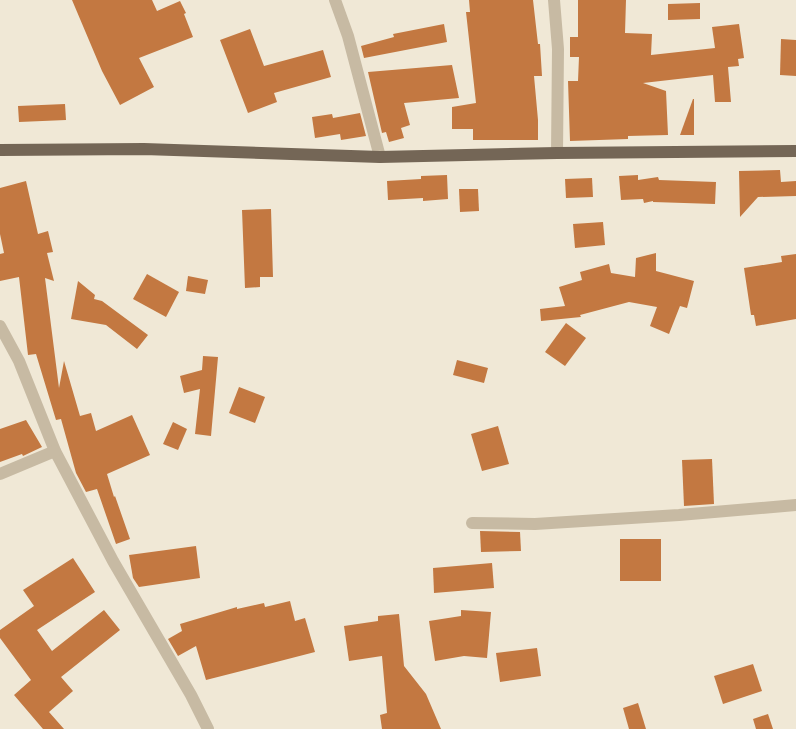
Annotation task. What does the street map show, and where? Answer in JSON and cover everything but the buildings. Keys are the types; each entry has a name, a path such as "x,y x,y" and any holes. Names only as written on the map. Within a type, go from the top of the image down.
{"main road":[{"path":"0,150 144,149 380,157 796,151"}],"street":[{"path":"334,0 348,36 380,157"},
{"path":"554,0 558,50 557,153"},
{"path":"0,326 19,361 55,452 113,561 191,695 208,729"},
{"path":"0,474 55,452"},
{"path":"472,523 535,524 796,505"}]}
